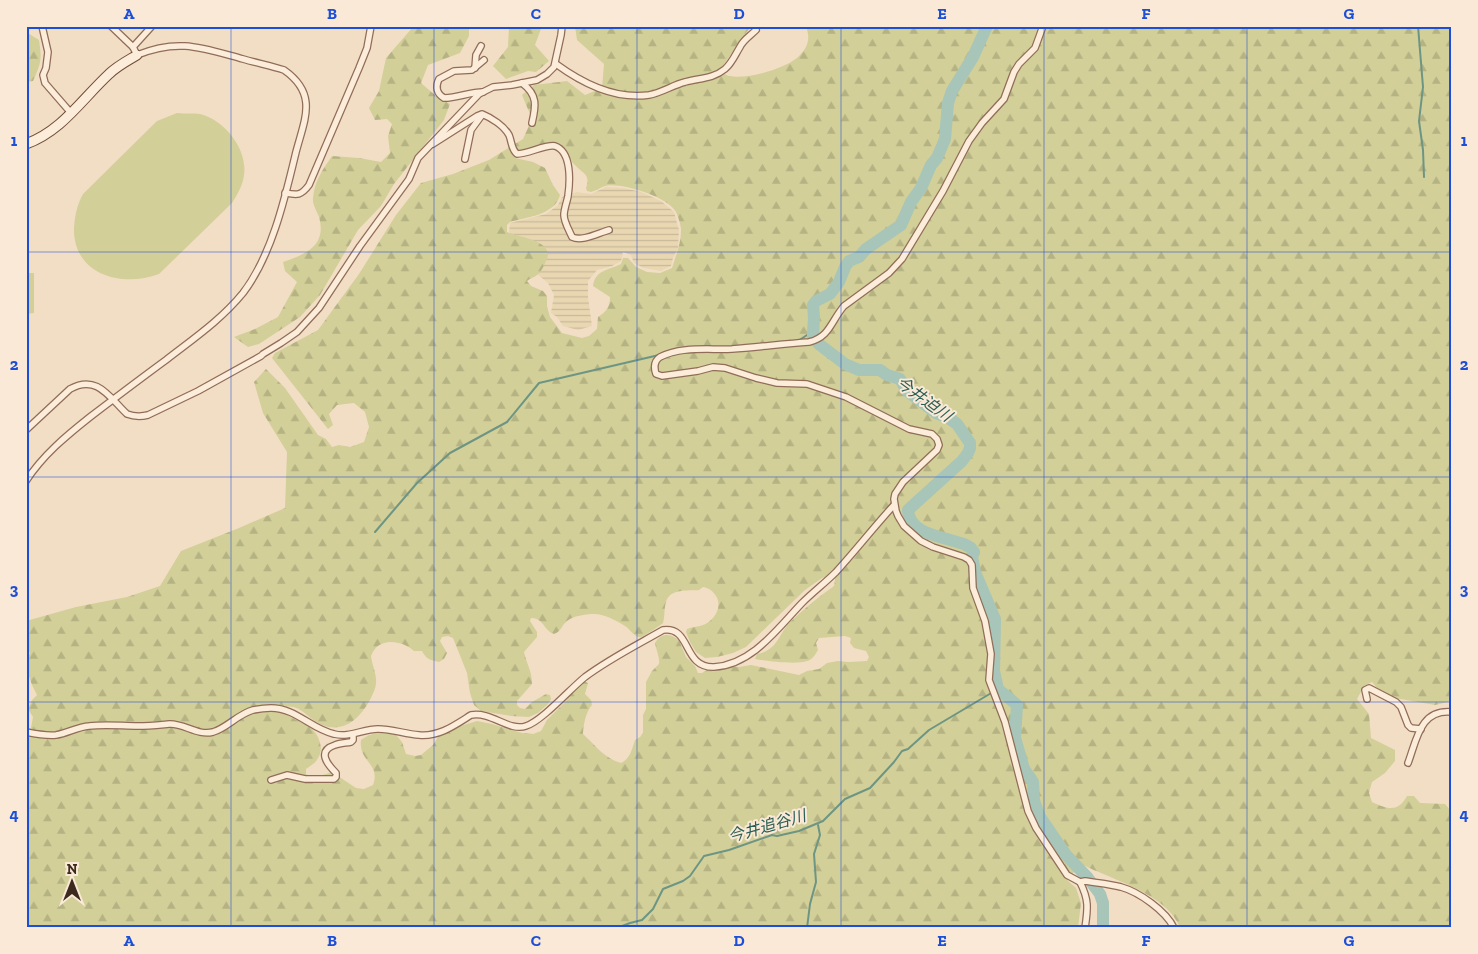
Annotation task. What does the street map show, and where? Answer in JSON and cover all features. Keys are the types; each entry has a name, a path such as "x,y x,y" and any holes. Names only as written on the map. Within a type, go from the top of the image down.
{"street":[{"path":"42,26 48,52 44,75 45,82 71,113"},
{"path":"111,26 135,51"},
{"path":"26,144 58,127 108,75 135,51 152,26"},
{"path":"285,193 296,195 304,192 309,185 359,68 371,26"},
{"path":"26,430 70,389 84,383 98,386 128,414 140,417 148,416 261,356 297,332 318,308 409,179 418,158 478,94 493,87 522,84 541,78 549,72 556,64 562,26"},
{"path":"1043,26 1035,48 1019,64 1014,72 1004,99 982,123 969,141 943,191 902,260 889,273 844,306 825,335 818,340 809,342 683,350 659,358 655,362 654,371 662,376 713,367 725,368 778,383 807,384 846,397 909,429 932,434 937,439 937,450 903,482 895,494 894,505 904,526 921,541 964,557 972,565 972,588 984,621 992,654 989,680 1005,722 1028,811 1036,828 1067,875 1080,882 1111,885 1128,890 1170,919 1174,928"},
{"path":"556,64 584,82 602,90 649,95 683,82 711,77 723,70 731,62 742,44 756,30"},
{"path":"26,481 35,468 62,439 208,328 225,314 244,292 259,267 270,243 306,111 306,100 301,85 284,70 197,46 165,46 135,51"},
{"path":"475,68 476,55 480,46"},
{"path":"484,60 472,70 454,71 439,79 437,86 438,92 444,98 455,98 474,92 484,92"},
{"path":"522,84 527,87 534,97 532,123"},
{"path":"429,146 482,114"},
{"path":"465,158 471,130 482,114"},
{"path":"482,114 504,129 512,149 517,154 529,153 549,146 557,147 563,153 568,163 569,183 564,216 573,238 582,238 608,230"},
{"path":"26,732 56,734 88,726 171,724 206,733 221,728 252,710 272,708 291,712 323,730 342,735 379,729 419,735 436,734 476,714 524,727 537,720 584,678 606,662 663,630 670,629 678,632 694,659 703,665 729,664 747,655 772,635 835,572 894,505"},
{"path":"1366,699 1365,690 1369,688 1396,702 1401,707 1408,725 1411,728 1421,729"},
{"path":"1408,762 1427,719 1441,711 1452,712"},
{"path":"271,780 287,775 305,780 336,778 336,773 328,765 326,750 333,745 351,742 353,734"},
{"path":"1080,882 1087,895 1085,928"}],"shaded area":[{"path":"606,187 624,188 641,192 661,201 674,212 679,230 678,248 671,266 661,271 644,268 634,263 631,255 623,252 621,261 612,266 597,270 588,281 592,326 578,330 563,326 557,317 551,313 554,295 548,283 537,274 508,241 510,223 546,214 558,205 562,197 577,192 591,194"}],"green space":[{"path":"469,26 469,36 460,53 428,65 421,83 436,96 450,104 444,120 394,184 381,206 358,230 320,295 300,317 259,344 248,347 234,337 278,317 297,282 285,271 283,262 307,252 317,242 321,227 313,203 314,192 319,176 332,156 381,162 390,153 388,136 392,124 387,119 375,120 369,108 379,91 386,58 413,27"},
{"path":"509,26 542,26 535,45 549,61 536,72 528,71 506,79 493,66 508,47"},
{"path":"575,26 751,26 722,67 726,75 737,77 767,72 794,60 803,52 807,45 808,34 806,26 1452,26 1452,701 1435,705 1389,697 1372,682 1364,686 1357,699 1369,714 1371,738 1395,750 1395,761 1385,773 1372,782 1369,793 1372,802 1392,808 1400,805 1407,796 1414,796 1420,803 1445,804 1452,812 1452,928 1180,928 1164,906 1151,897 1081,864 1067,880 1076,888 1081,903 1078,928 26,928 26,729 31,728 33,717 28,709 32,700 37,695 26,667 30,652 26,651 26,621 76,607 127,597 160,586 181,551 285,508 287,452 263,413 254,382 266,369 285,388 318,435 326,439 332,447 339,445 350,447 364,442 369,427 365,412 354,403 337,405 329,414 333,425 328,429 272,358 275,353 318,330 359,274 396,215 421,183 453,174 489,160 523,139 532,119 522,95 534,85 567,81 585,95 602,88 604,64 577,40","holes":["553,149 567,151 572,162 587,177 587,191 591,192 612,185 644,192 671,206 677,214 681,228 679,245 672,268 660,273 647,272 636,267 628,258 623,258 621,264 603,271 597,277 593,286 610,297 609,304 598,317 597,329 589,336 582,338 562,333 550,317 547,296 543,291 531,286 527,281 536,276 542,269 548,254 546,249 542,244 507,232 507,225 510,222 532,217 546,211 557,202 560,195 545,168 533,162 515,158 514,155 518,151","831,575 835,576 834,586 790,622 774,646 757,654 755,659 789,663 807,661 818,650 816,643 819,638 845,636 851,638 850,643 854,648 866,651 869,657 867,661 827,663 819,669 807,671 799,675 751,665 711,667 702,673 698,673 695,666 686,657 679,640 669,635 660,637 655,643 659,664 652,671 646,682 646,709 643,715 643,733 635,740 629,756 621,763 605,755 583,734 585,719 592,705 591,700 585,694 588,683 584,681 572,688 567,700 547,720 541,731 533,734 522,733 477,721 447,730 421,755 415,756 406,754 402,742 396,735 378,733 365,737 361,740 361,747 372,767 375,778 373,785 364,789 356,788 332,772 316,776 306,774 306,769 316,761 320,754 321,745 312,729 284,712 284,707 295,708 322,725 330,727 345,725 362,712 376,687 371,656 379,645 389,642 400,643 414,651 422,651 429,659 439,662 444,659 447,653 440,641 442,637 448,636 453,638 467,673 474,705 481,711 529,717 538,713 551,699 550,695 546,694 532,702 525,709 517,705 517,701 532,684 524,652 537,637 537,632 530,621 531,618 539,620 554,634 567,621 573,618 597,614 618,622 627,627 636,636 642,637 663,623 666,602 671,594 680,591 699,590 703,587 715,594 718,600 718,609 714,617 707,623 687,629 686,632 696,652 705,658 717,657 746,647 805,590 822,578"]},
{"path":"26,32 39,40 41,57 33,81 26,82"},
{"path":"177,113 200,114 209,117 226,129 233,137 244,165 240,190 232,203 159,274 145,278 130,279 102,274 91,267 82,257 76,244 74,223 81,198 157,121"},
{"path":"26,273 34,273 34,313 26,314"}],"waterway":[{"name":"今井迫川","path":"987,26 973,57 952,91 948,103 945,139 937,158 931,165 921,188 911,202 901,225 866,249 859,257 849,261 839,282 830,294 816,301 813,305 813,338 845,364 859,370 880,370 887,375 900,379 907,391 936,413 947,417 957,424 970,443 968,453 962,461 908,510 910,519 922,530 966,545 974,552 972,557 975,572 995,619 994,671 998,689 1017,705 1015,738 1024,769 1033,782 1034,801 1040,817 1066,855 1100,894 1103,903 1103,928"},
{"path":"1418,26 1423,87 1419,121 1424,177"},
{"path":"798,341 807,335 813,334"},
{"path":"681,353 697,352"},
{"path":"375,532 417,483 450,453 507,422 539,383 659,355"},
{"name":"今井追谷川","path":"617,928 642,920 653,909 663,889 690,876 704,856 729,850 772,835 777,836 799,831 823,821 845,799 870,788 902,751 908,749 929,730 998,689"},
{"path":"807,928 810,904 816,882 814,854 820,835 818,825"}]}
